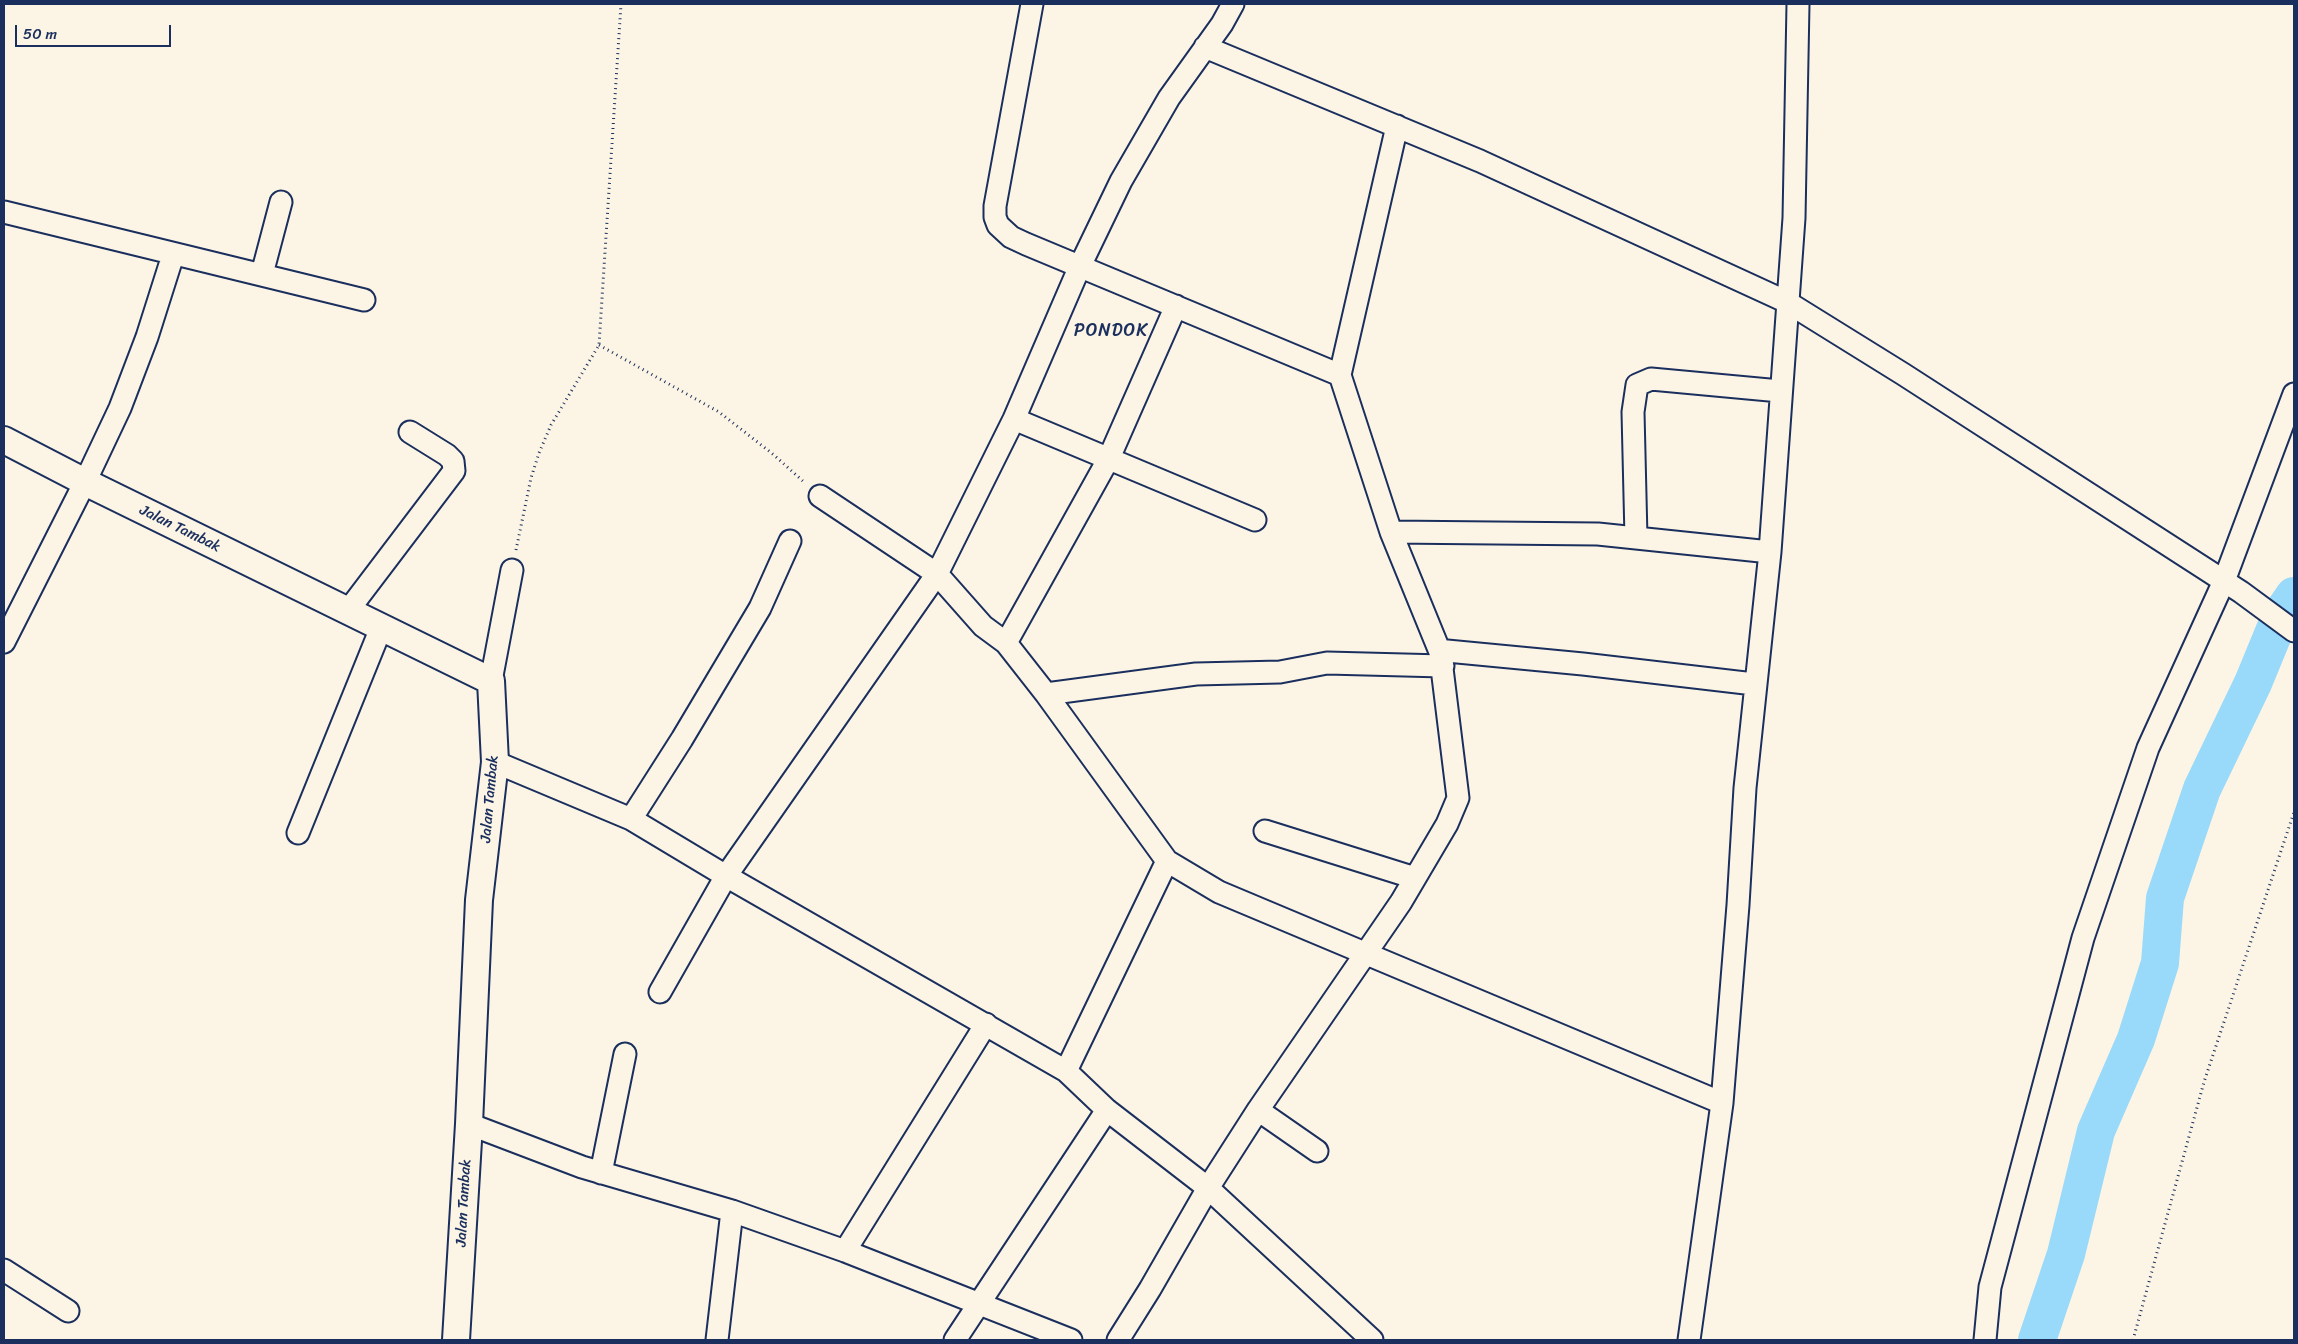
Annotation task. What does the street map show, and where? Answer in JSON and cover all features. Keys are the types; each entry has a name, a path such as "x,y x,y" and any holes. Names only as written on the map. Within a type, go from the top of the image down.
{"street":[{"path":"1032,4 996,197 995,217 998,225 1011,237 1340,375"},
{"path":"660,992 726,876 937,574 1014,419 1080,266 1144,139 1169,98 1230,12 1233,4"},
{"path":"1689,1340 1722,1103 1754,684 1770,552 1780,391 1794,218 1798,4"},
{"path":"1205,47 1480,161 1787,302 1911,379 2233,586 2294,631"},
{"path":"1118,1340 1150,1289 1208,1188 1258,1110 1367,954 1415,878 1447,824 1458,798 1449,656 1340,375 1397,126"},
{"path":"262,274 281,202"},
{"path":"4,212 364,300"},
{"path":"4,642 85,482 120,408 147,337 173,254"},
{"path":"1006,643 1109,458 1176,306"},
{"path":"1636,538 1633,412 1638,385 1651,379 1780,391"},
{"path":"1985,1340 1990,1287 2083,938 2148,748 2233,586 2294,394"},
{"path":"1014,419 1255,520"},
{"path":"348,612 454,471 453,461 447,455 410,432"},
{"name":"Jalan Tambak","path":"4,440 85,482 491,681 495,762 479,900 469,1124 456,1340"},
{"path":"820,496 937,574 983,626 1006,643 1046,694 1167,861 1219,892 1722,1103"},
{"path":"1401,532 1598,534 1770,552"},
{"path":"630,819 682,739 760,608 790,542"},
{"path":"491,681 512,570"},
{"path":"298,832 382,628"},
{"path":"1046,694 1196,674 1280,672 1327,663 1449,656 1754,684"},
{"path":"495,762 630,819 1066,1071 1107,1110 1208,1188 1372,1340"},
{"path":"1265,831 1415,878"},
{"path":"1066,1071 1167,861"},
{"path":"846,1251 986,1024"},
{"path":"601,1173 625,1054"},
{"path":"955,1340 1107,1110"},
{"path":"1258,1110 1317,1151"},
{"path":"469,1124 601,1173 732,1211 846,1251 1071,1340"},
{"path":"717,1340 732,1211"},
{"path":"4,1270 68,1311"}],"path":[{"path":"512,570 521,521 539,453 551,425 599,345 608,171 621,4"},
{"path":"599,345 719,412 774,455 820,496"},
{"path":"2133,1340 2204,1082 2294,812"}],"waterway":[{"path":"2037,1340 2066,1254 2096,1131 2136,1039 2160,963 2165,898 2202,789 2253,683 2281,615 2294,596"}],"district":[{"name":"PONDOK","path":"1111,331"}]}
